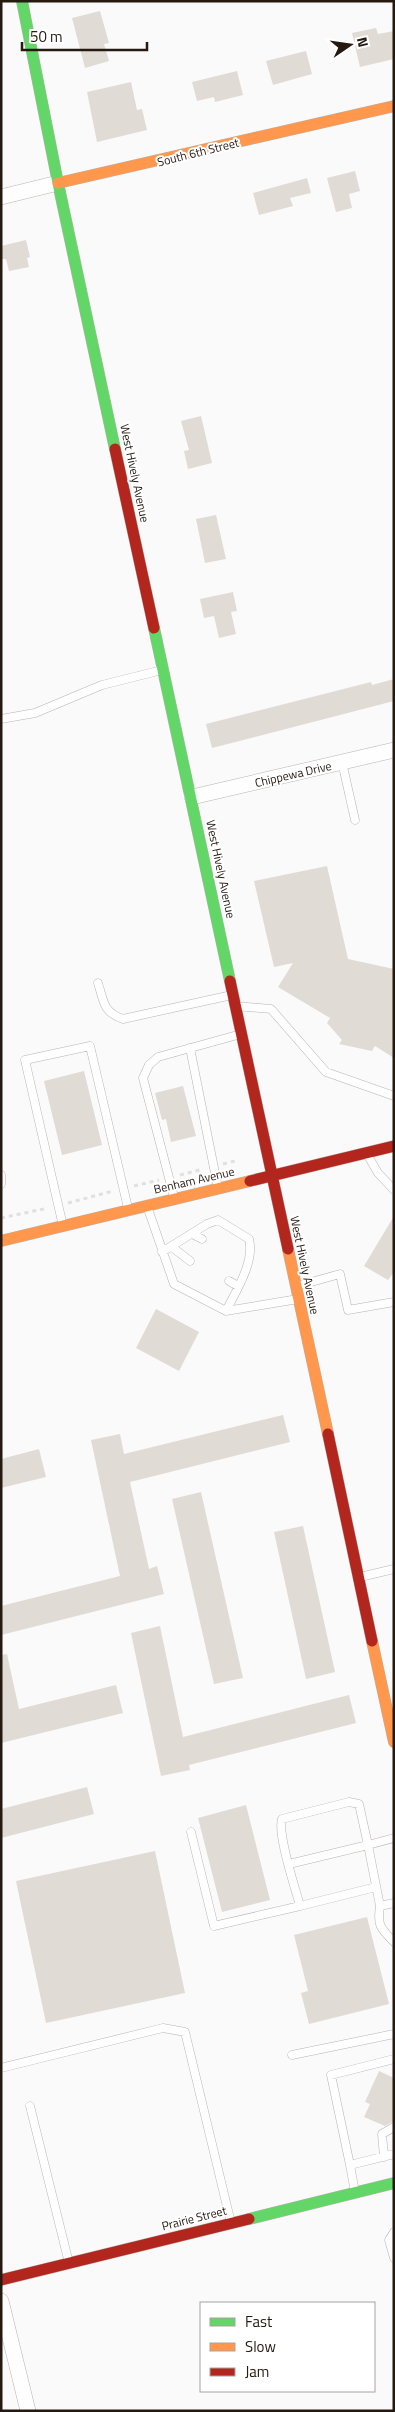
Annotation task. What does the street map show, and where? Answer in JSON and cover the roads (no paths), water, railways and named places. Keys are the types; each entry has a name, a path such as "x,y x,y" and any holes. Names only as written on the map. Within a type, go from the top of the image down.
{"street":[{"name":"West Hively Avenue","path":"22,1 58,182 192,797 394,1742"},
{"name":"South 6th Street","path":"1,197 58,182 156,162 394,106"},
{"name":"Chippewa Drive","path":"192,797 394,750"},
{"name":"Benham Avenue","path":"2,1239 394,1146"},
{"name":"Prairie Street","path":"1,2280 394,2183"},
{"path":"1,2301 28,2411"}],"lane":[{"path":"1,720 35,713 102,685 164,670"},
{"path":"342,762 355,820"},
{"path":"98,983 105,1007 111,1015 123,1019 235,1000 271,1009 326,1072 394,1096"},
{"path":"174,1199 143,1078 149,1065 158,1057 242,1034"},
{"path":"63,1226 25,1060 90,1046 129,1210"},
{"path":"190,1048 219,1189"},
{"path":"366,1153 378,1173 394,1190"},
{"path":"1,1175 1,1184"},
{"path":"147,1206 174,1284 226,1311 298,1299"},
{"path":"162,1252 206,1224 218,1220 249,1239 251,1246 248,1264 226,1311"},
{"path":"192,1234 202,1239"},
{"path":"172,1247 190,1261"},
{"path":"240,1260 248,1264"},
{"path":"296,1287 340,1274 348,1310 394,1302"},
{"path":"228,1281 238,1286"},
{"path":"358,1577 394,1569"},
{"path":"300,1906 280,1826 282,1819 349,1802 359,1804 380,1906 378,1921 382,1929 394,1942"},
{"path":"191,1832 214,1926 376,1887"},
{"path":"289,1864 394,1838"},
{"path":"380,1906 394,1903"},
{"path":"1,2068 163,2028 184,2032 230,2223"},
{"path":"292,2055 394,2034"},
{"path":"354,2192 331,2075 394,2058"},
{"path":"30,2106 69,2263"},
{"path":"384,2157 382,2134 394,2128"},
{"path":"350,2165 394,2154"},
{"path":"394,2232 390,2240 394,2258"}]}
